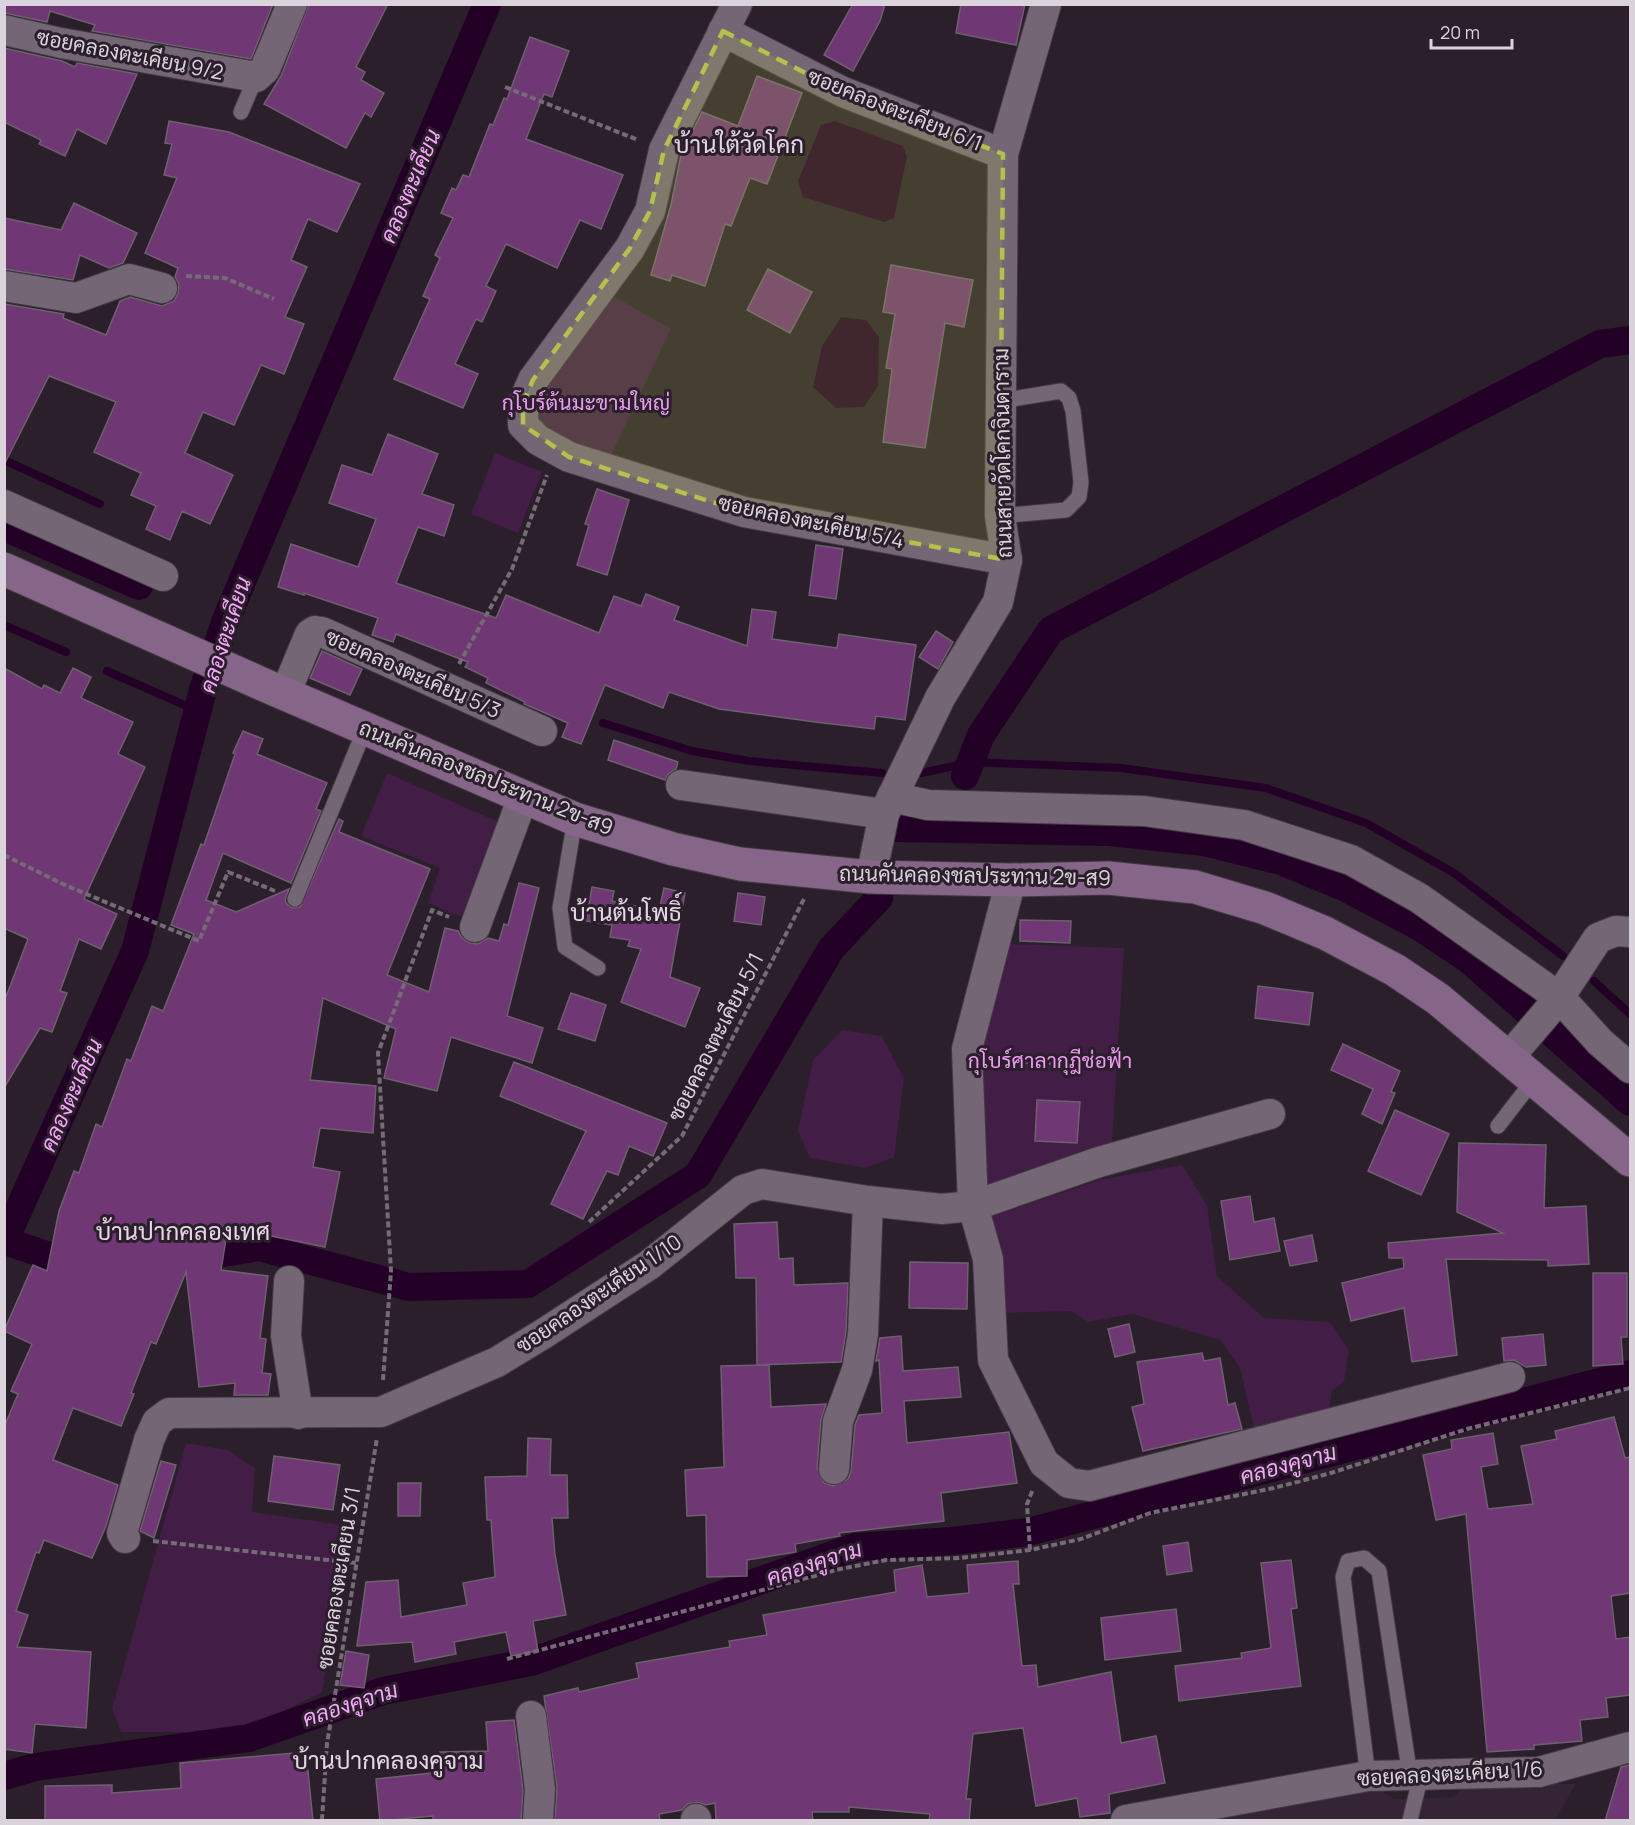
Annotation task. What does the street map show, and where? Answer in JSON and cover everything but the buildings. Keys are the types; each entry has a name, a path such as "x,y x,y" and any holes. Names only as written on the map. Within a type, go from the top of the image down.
{"street":[{"path":"256,77 265,69 291,4"},
{"path":"664,150 736,4"},
{"name":"ถนนสายวัดโคกจินดาราม","path":"871,877 888,806 940,698 998,602 1007,560 1000,516 1003,154 1046,4"},
{"name":"ซอยคลองตะเคียน 9/2","path":"4,30 61,43 256,77"},
{"name":"ซอยคลองตะเคียน 6/1","path":"723,32 843,92 1003,154"},
{"name":"ซอยคลองตะเคียน 5/4","path":"664,150 650,211 630,248 533,380 523,403 523,425 556,452 744,512 1007,560"},
{"path":"4,286 76,298 129,279 154,285"},
{"path":"4,504 163,576"},
{"name":"ถนนคันคลองชลประทาน 2ข-ส9","path":"4,569 364,729 575,819 673,849 740,864 871,877 1011,880 1108,878 1184,885 1265,908 1325,933 1395,970 1517,1049 1535,1078 1630,1160"},
{"name":"ซอยคลองตะเคียน 5/3","path":"273,689 310,634 315,631 542,731"},
{"path":"681,785 888,806 1144,811 1244,825 1351,860 1419,898 1558,1000 1630,1068"},
{"path":"475,927 523,797"},
{"path":"1011,880 967,1049 973,1206 988,1259 993,1360 1044,1463 1070,1483 1089,1486 1510,1377"},
{"path":"1517,1049 1558,1000 1599,939 1616,931 1630,932"},
{"name":"ซอยคลองตะเคียน 1/10","path":"125,1538 122,1533 148,1440 156,1422 169,1413 381,1412 496,1362 543,1334 649,1265 744,1190 762,1184 868,1201 942,1209 973,1206 1099,1162 1270,1114"},
{"path":"834,1470 837,1421 857,1370 863,1334 868,1201"},
{"path":"289,1281 286,1336 298,1414"},
{"path":"531,1716 540,1789 538,1821"},
{"name":"ซอยคลองตะเคียน 1/6","path":"1126,1821 1368,1776 1539,1772 1630,1748"}],"lane":[{"path":"241,112 256,77"},
{"path":"1000,401 1061,391 1069,398 1073,411 1081,482 1079,497 1066,510 1000,516"},
{"path":"294,899 364,729"},
{"path":"575,819 560,908 565,947 598,968"},
{"path":"1498,1126 1535,1078"},
{"path":"1368,1776 1344,1577 1348,1561 1364,1558 1379,1571 1415,1775 1410,1821"}],"path":[{"path":"504,87 664,150"},
{"path":"154,285 194,275 225,278 274,299"},
{"path":"443,687 469,649 512,569 556,452"},
{"path":"4,855 67,886 199,941 228,872 294,899"},
{"name":"ซอยคลองตะเคียน 5/1","path":"589,1222 682,1136 818,872"},
{"name":"ซอยคลองตะเคียน 3/1","path":"322,1821 335,1690 381,1412 391,1271 378,1053 432,910 475,927"},
{"path":"968,1058 1094,1065"},
{"path":"507,1659 840,1569 886,1560 959,1558 1029,1550 1081,1539 1150,1513 1274,1488 1331,1473 1467,1429 1630,1388"},
{"path":"1027,1504 1029,1550"},
{"path":"125,1538 356,1563"}],"highlighted area":[{"path":"723,31 843,92 1003,154 1000,516 1007,560 744,512 569,457 523,425 523,403 533,380 630,248 650,211 664,150"}],"shaded area":[{"path":"835,121 903,146 907,157 894,218 884,222 803,197 798,181 821,125"},
{"path":"841,317 866,320 879,337 878,386 864,407 836,408 813,387 822,346"},
{"path":"1465,1784 1576,1784 1555,1820 1189,1820 1372,1786 1395,1799 1454,1797"}],"green space":[{"name":"กุโบร์ต้นมะขามใหญ่","path":"611,295 671,329 607,463 554,438 539,418 537,404 541,387"},
{"path":"495,453 542,472 518,533 471,514"},
{"path":"387,773 503,824 467,919 428,903 440,868 361,836"},
{"name":"กุโบร์ศาลากุฎีช่อฟ้า","path":"1009,944 1124,948 1112,1143 986,1189 981,1059"},
{"path":"842,1030 882,1036 904,1079 894,1157 865,1168 810,1158 798,1131 813,1060"},
{"path":"1182,1165 1207,1205 1217,1276 1264,1318 1330,1322 1349,1350 1344,1382 1332,1391 1328,1415 1254,1428 1240,1368 1220,1340 1132,1314 1088,1322 1071,1311 1003,1313 991,1217 1102,1179"},
{"path":"186,1443 227,1450 255,1468 252,1512 350,1526 322,1692 254,1725 206,1732 121,1732 112,1709"}],"waterway":[{"name":"คลองตะเคียน","path":"4,1242 135,951 203,690 225,622 487,4"},
{"path":"965,776 981,735 1051,630 1600,344 1630,340"},
{"path":"4,460 100,504"},
{"path":"4,527 139,586"},
{"path":"4,625 66,652"},
{"path":"107,671 198,711"},
{"path":"603,723 692,751 749,761 882,773"},
{"path":"922,773 971,762 1121,768 1266,788 1366,823 1454,873 1563,956"},
{"path":"899,828 1110,832 1204,842 1281,861 1346,888 1420,927 1468,959 1630,1102"},
{"path":"186,1259 259,1247 409,1287 528,1284 698,1175 831,949 879,898"},
{"path":"1594,981 1630,1014"},
{"path":"5,1241 61,1260 87,1262"},
{"name":"คลองคูจาม","path":"4,1776 35,1767 249,1738 383,1691 531,1662 855,1547 952,1541 1028,1532 1630,1374"}],"district":[{"name":"บ้านใต้วัดโคก","path":"739,145"},
{"name":"บ้านต้นโพธิ์","path":"626,913"},
{"name":"บ้านปากคลองเทศ","path":"183,1232"},
{"name":"บ้านปากคลองคูจาม","path":"388,1761"}]}
